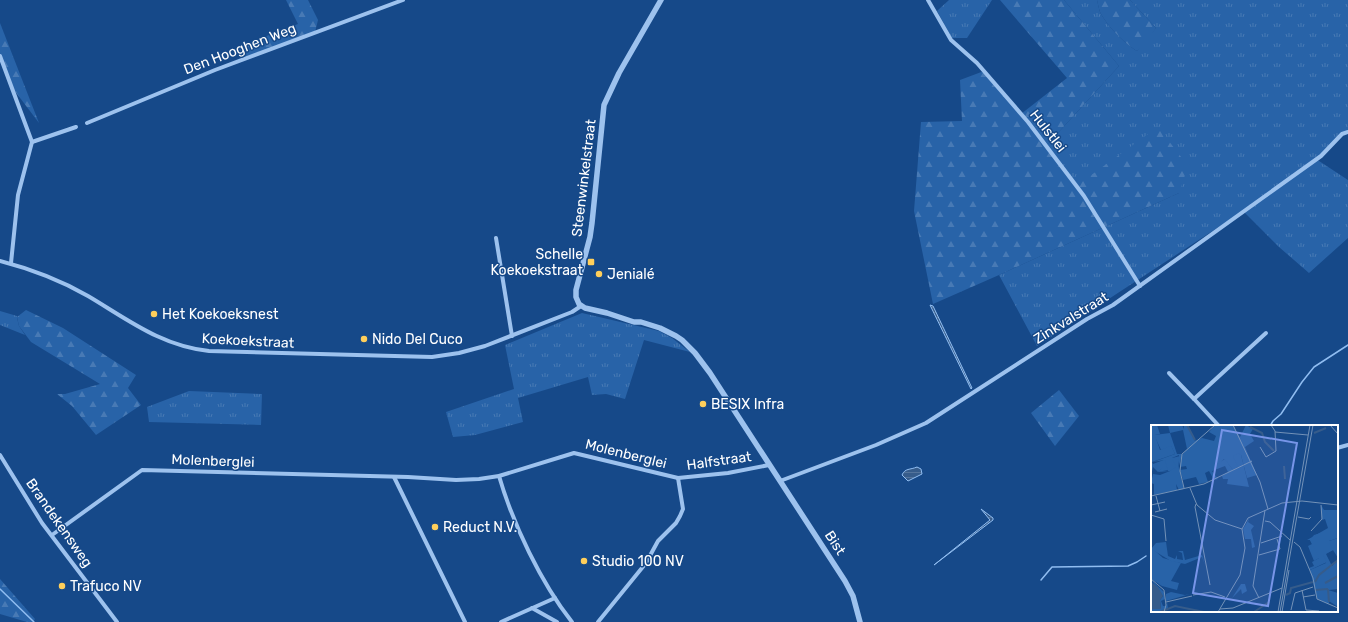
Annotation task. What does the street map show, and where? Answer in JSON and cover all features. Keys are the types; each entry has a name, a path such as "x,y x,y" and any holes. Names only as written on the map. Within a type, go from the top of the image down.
{"street":[{"name":"Den Hooghen Weg","path":"87,123 215,70 403,0"},
{"name":"Steenwinkelstraat","path":"581,306 576,297 576,290 590,238 604,105 619,73 661,0"},
{"name":"Hulstlei","path":"928,0 951,40 977,63 1028,122 1080,191 1140,286"},
{"path":"0,56 32,142 17,202 10,263"},
{"path":"32,142 76,127"},
{"name":"Zinkvalstraat","path":"780,481 876,445 926,423 1140,286 1321,156 1342,134 1348,132"},
{"path":"496,238 512,336"},
{"name":"Koekoekstraat","path":"0,261 10,263 59,281 91,298 130,323 174,344 196,350 280,354 428,357 472,350 572,312 581,306"},
{"path":"581,306 590,310 660,328 682,340 695,353 710,373 780,481"},
{"path":"1194,399 1266,333"},
{"path":"1169,373 1218,425"},
{"path":"1338,448 1348,445"},
{"name":"Molenberglei","path":"52,536 142,470 456,480 499,476 574,453 678,478"},
{"name":"Brandekensweg","path":"0,455 42,523 117,622"},
{"name":"Halfstraat","path":"598,622 646,563 658,541 676,523 680,516 683,509 678,478 728,473 769,465"},
{"path":"499,476 506,497 532,557 555,598 572,622"},
{"path":"394,477 465,622"},
{"name":"Bist","path":"780,481 849,588 860,622"},
{"path":"500,622 555,598"},
{"path":"532,608 557,622"}],"green space":[{"path":"286,0 308,0 318,20 315,32 244,59 238,47 298,24"},
{"path":"949,0 992,0 967,38 952,38 937,11"},
{"path":"1000,0 1064,0 1119,66 1046,146 1076,186 1158,127 1188,166 1179,193 933,304 914,211 921,122 962,121 960,80 984,71 1021,114 1067,78"},
{"path":"1064,0 1097,0 1100,12 1107,23 1121,39 1137,51 1156,28 1130,0 1348,0 1348,132 1342,134 1316,159 1348,180 1348,238 1309,273 1279,247 1243,211 1037,346 999,275 1179,193 1076,186 1046,146 1119,66"},
{"path":"1097,0 1130,0 1156,28 1145,44 1137,51 1121,39 1107,23 1100,12"},
{"path":"0,23 39,123 11,86 0,56"},
{"path":"26,310 63,328 136,375 128,388 141,405 96,435 72,406 57,394 65,394 100,384 31,342 19,326 17,317"},
{"path":"0,311 17,316 19,326 25,335 0,325"},
{"path":"582,313 659,331 672,338 690,352 644,340 625,399 606,394 592,395 588,377 518,398 523,422 475,435 453,437 446,412 514,389 505,345"},
{"path":"1059,390 1079,416 1055,446 1031,413"},
{"path":"189,391 262,394 261,425 149,422 147,407"},
{"path":"0,579 35,619 33,622 27,622 0,614"}],"shaded area":[{"path":"930,305 933,306 972,388 971,389"},
{"path":"917,467 921,469 922,474 908,481 902,475 906,470"},
{"path":"981,509 993,518 993,520 934,565 990,520"}],"waterway":[{"path":"1271,425 1281,414 1302,382 1314,367 1348,345"},
{"path":"1041,580 1052,567 1128,566 1146,556"},
{"path":"0,589 34,622"}],"place":[{"name":"Schelle Koekoekstraat","path":"591,262"},
{"name":"Jenialé","path":"599,274"},
{"name":"Het Koekoeksnest","path":"154,314"},
{"name":"Nido Del Cuco","path":"364,339"},
{"name":"BESIX Infra","path":"703,404"},
{"name":"Reduct N.V.","path":"435,527"},
{"name":"Studio 100 NV","path":"584,561"},
{"name":"Trafuco NV","path":"62,586"}]}
